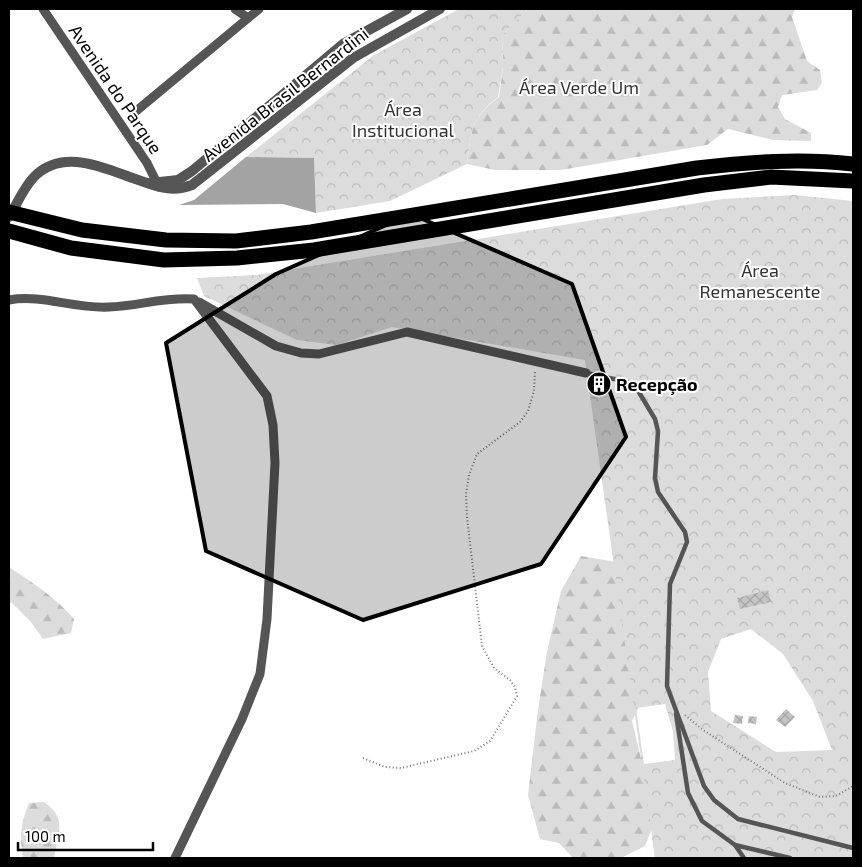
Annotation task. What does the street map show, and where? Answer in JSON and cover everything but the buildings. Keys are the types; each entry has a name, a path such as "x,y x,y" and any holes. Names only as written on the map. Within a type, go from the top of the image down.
{"highway":[{"path":"9,212 82,230 166,240 236,241 311,232 696,168 765,161 803,160 853,164"},
{"path":"9,231 71,248 164,260 237,258 314,250 704,185 771,177 853,181"}],"street":[{"name":"Avenida do Parque","path":"43,9 146,163 155,185"},
{"path":"235,9 239,14 248,18"},
{"path":"135,112 259,9"},
{"name":"Avenida Brasil Bernardini","path":"155,185 178,180 192,171 343,44 407,9"},
{"name":"Avenida Brasil Bernardini","path":"9,218 26,188 45,167 61,161 77,160 155,185 185,188 202,180 353,58 440,9"},
{"path":"9,300 42,299 77,307 110,307 162,299 194,299 276,346 300,353 319,354 407,332 586,373"},
{"path":"175,858 242,719 260,674 267,619 274,463 273,425 267,396 194,299"}],"lane":[{"path":"586,373 628,382 637,389 655,419 658,431 655,478 658,492 685,532 687,542 670,584 667,686 704,786 714,800 738,818 853,848"},
{"path":"675,708 688,793 702,821 735,845 744,858"},
{"path":"735,845 790,858"}],"path":[{"path":"363,758 385,767 402,768 474,751 490,741 517,696 515,687 510,680 494,668 482,646 466,517 466,494 469,475 477,454 520,422 528,411 534,391 536,361"},
{"path":"675,708 703,730 785,783 820,797 836,796 853,786"}],"highlighted area":[{"path":"411,214 572,284 626,437 541,564 363,620 206,551 166,343 276,274"}],"green space":[{"name":"Área Institucional","path":"459,9 528,9 502,35 503,67 498,97 477,119 470,142 467,164 390,201 316,213 314,158 246,157 374,55"},
{"name":"Área Verde Um","path":"528,9 795,9 792,17 807,61 820,70 822,83 817,90 782,95 778,107 785,119 811,133 811,141 773,140 728,129 707,145 561,170 495,170 467,164 470,142 477,119 499,97 503,67 502,35"},
{"name":"Área Remanescente","path":"795,195 853,201 853,858 655,858 585,360 392,327 337,345 297,340 204,296 197,278 257,275 722,199","holes":["751,629 783,654 813,701 832,750 776,752 711,711 708,672 721,639","665,704 673,731 675,760 644,764 636,708"]},
{"path":"581,556 646,567 648,687 632,721 645,775 653,826 645,846 621,858 573,858 559,843 540,839 528,795 547,652 561,591"},
{"path":"9,567 67,611 74,619 71,633 43,639 31,622 11,602 9,604"},
{"path":"44,802 56,814 59,821 59,834 54,858 23,858 21,836 26,810 29,803"}],"shaded area":[{"path":"246,157 314,158 316,213 283,204 179,205 194,200"}],"place":[{"name":"Recepção","path":"599,384"}]}
